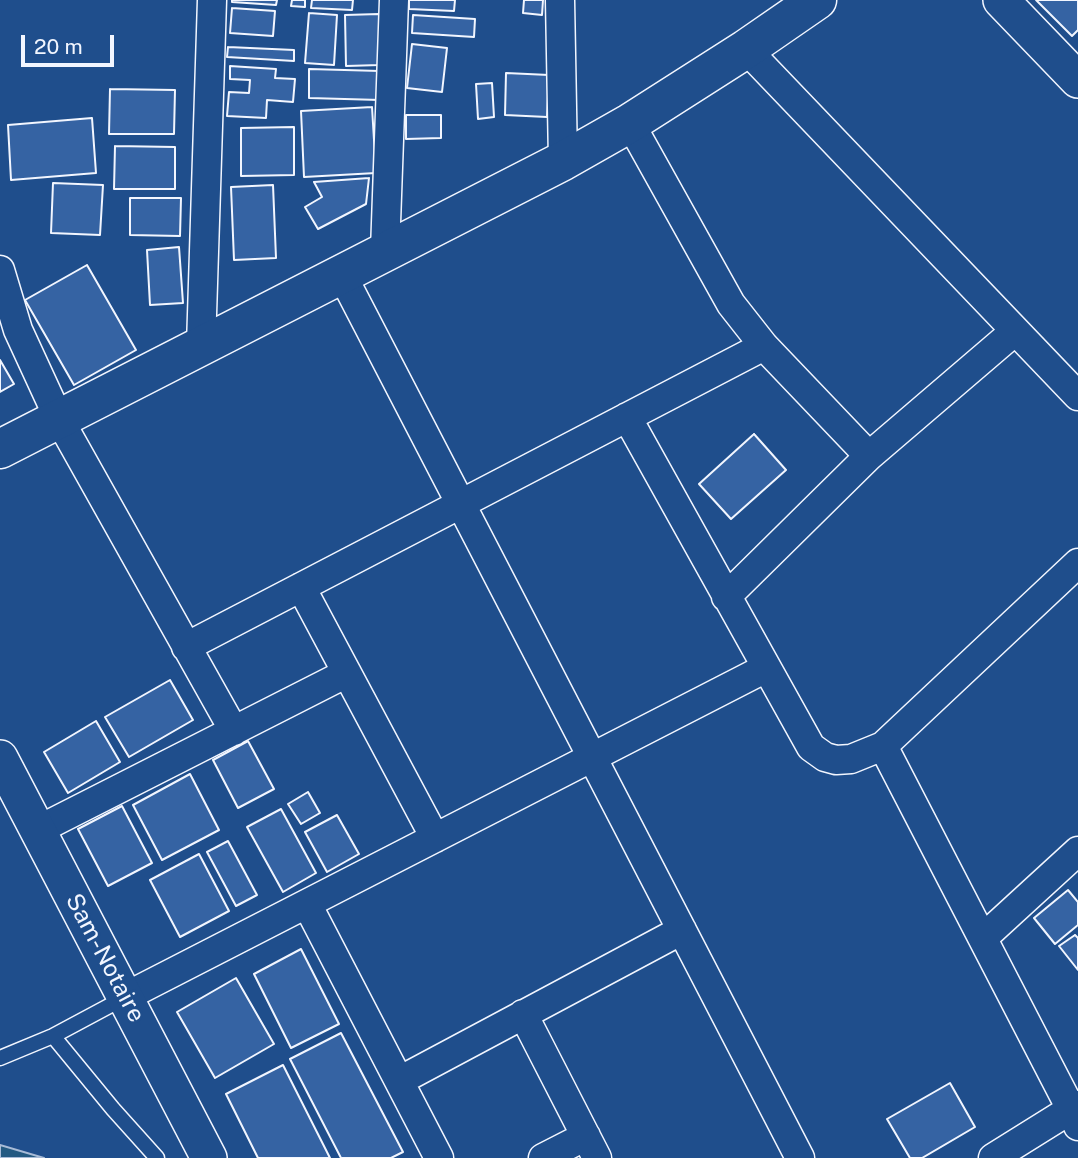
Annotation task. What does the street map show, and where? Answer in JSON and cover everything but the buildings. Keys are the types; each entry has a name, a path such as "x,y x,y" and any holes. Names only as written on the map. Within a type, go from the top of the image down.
{"main road":[{"path":"0,449 563,161 630,123 817,0"}],"street":[{"path":"201,346 212,0"},
{"path":"385,251 394,0"},
{"path":"560,0 563,161"},
{"path":"1001,0 1078,80"},
{"path":"746,49 1078,396"},
{"path":"630,123 731,304 764,346 869,456"},
{"path":"0,270 18,330 59,419 233,731"},
{"path":"342,275 800,1158"},
{"path":"726,597 869,456 1015,331"},
{"path":"186,647 764,346"},
{"path":"627,417 811,747 825,757 836,760 851,759 883,746 1078,563"},
{"path":"300,587 435,838"},
{"path":"125,997 766,668"},
{"path":"38,830 346,673"},
{"path":"883,746 1076,1114 993,1158"},
{"name":"Sam-Notaire","path":"0,758 209,1158"},
{"path":"983,938 1078,850"},
{"path":"307,904 439,1158"},
{"path":"399,1081 682,930"},
{"path":"523,1014 591,1147 543,1158"}],"lane":[{"path":"0,1058 53,1036 125,997"},
{"path":"53,1036 156,1158"}],"shaded area":[{"path":"0,1145 44,1158 0,1158"}]}
